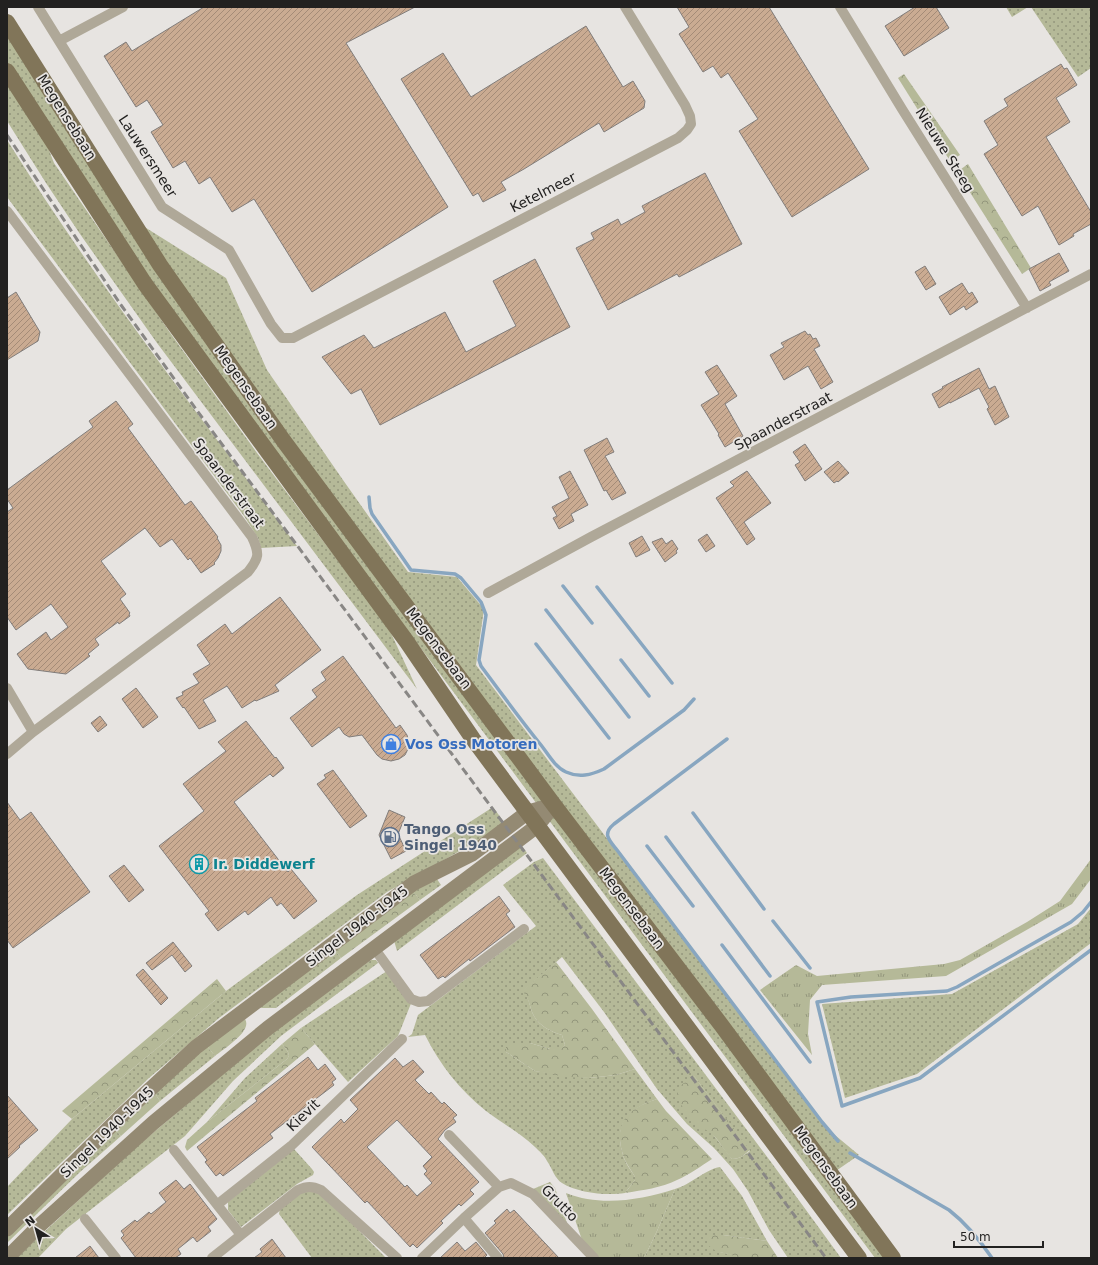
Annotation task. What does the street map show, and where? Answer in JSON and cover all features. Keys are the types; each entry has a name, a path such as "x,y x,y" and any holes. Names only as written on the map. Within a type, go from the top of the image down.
{"main road":[{"name":"Megensebaan","path":"7,22 165,271 283,440 554,805 722,1026 892,1258"},
{"name":"Megensebaan","path":"7,71 145,284 397,630 473,739 859,1258"},
{"name":"Singel 1940-1945","path":"7,1229 120,1117 196,1047 414,883 472,854 528,812 554,805"},
{"name":"Singel 1940-1945","path":"7,1258 40,1225 153,1123 268,1028 537,826 554,805"}],"street":[{"name":"Lauwersmeer","path":"38,7 162,207 229,250 271,324 282,338"},
{"path":"59,40 123,7"},
{"name":"Ketelmeer","path":"282,338 293,338 678,138 687,130 691,124 690,116 685,105 625,7"},
{"name":"Nieuwe Steeg","path":"840,7 1027,308"},
{"name":"Spaanderstraat","path":"7,211 252,537 258,549 256,562 248,572 33,732 7,754"},
{"name":"Spaanderstraat","path":"488,593 591,537 1091,274"},
{"path":"7,688 33,732"},
{"name":"Singel 1940-1945","path":"374,948 411,998 419,1002 428,1001 524,929"},
{"name":"Kievit","path":"218,1204 291,1146 402,1040"},
{"path":"422,1258 499,1187 449,1135"},
{"path":"174,1150 241,1235"},
{"name":"Grutto","path":"499,1187 511,1183 533,1194 594,1258"},
{"path":"212,1258 298,1190 306,1186 321,1190 397,1258"},
{"path":"464,1218 498,1258"},
{"path":"85,1219 116,1258"}],"green space":[{"path":"1006,7 1028,7 1012,17"},
{"path":"1031,7 1091,7 1091,68 1078,77"},
{"path":"7,28 127,216 226,278 267,370 408,572 457,577 484,609 476,665 824,1126 859,1155 830,1175 891,1258 875,1258 192,341 107,219 7,63"},
{"path":"904,74 960,155 950,161 898,78"},
{"path":"7,85 37,119 54,163 173,337 257,453 390,631 417,689 157,343 80,234 7,121"},
{"path":"7,140 75,244 111,295 184,396 297,546 261,548 258,538 244,516 7,197"},
{"path":"968,164 1031,268 1022,274 957,172"},
{"path":"493,807 504,822 474,843 387,892 219,1018 149,1078 7,1215 7,1187 72,1119 226,991 357,895"},
{"path":"520,843 527,853 397,951 393,937"},
{"path":"543,858 771,1162 841,1258 788,1258 769,1230 748,1191 733,1169 714,1148 687,1124 657,1089 604,1012 562,957 523,991 536,1020 546,1028 562,1035 565,1045 562,1049 550,1049 530,1043 506,1052 535,1071 589,1078 616,1075 635,1069 657,1099 638,1107 631,1112 622,1126 620,1144 627,1164 635,1177 635,1180 625,1193 593,1193 576,1189 562,1183 555,1176 545,1157 535,1147 486,1111 459,1086 437,1057 425,1035 408,1037 412,1034 418,1015 536,926 503,885 534,862","holes":["694,1076 750,1151 740,1158 732,1159 712,1133"]},
{"path":"1091,859 1091,879 1072,904 946,976 822,985 810,1000 808,1034 812,1055 760,990 796,965 817,976 944,964 960,960 1027,922 1060,901"},
{"path":"437,879 441,885 420,900 412,890"},
{"path":"412,890 420,900 341,958 332,946"},
{"path":"1091,908 1091,943 917,1074 845,1098 822,1004 952,994 1078,924"},
{"path":"332,946 341,958 276,1008 262,1008 255,1006"},
{"path":"371,960 376,960 378,963 281,1036 233,1081 185,1136 66,1229 38,1258 16,1258 135,1148 274,1031"},
{"path":"556,962 635,1069 616,1075 589,1078 566,1077 535,1071 506,1052 506,1046 517,1043 530,1043 550,1049 561,1049 565,1045 562,1035 546,1028 536,1020 527,997 522,991"},
{"path":"393,967 414,996 398,1036 348,1082 301,1028"},
{"path":"217,979 226,991 72,1119 62,1111"},
{"path":"245,1019 245,1029 241,1034 215,1056 207,1046"},
{"path":"301,1028 315,1044 187,1151 185,1147 187,1140 207,1122 287,1059 289,1056 288,1052 282,1044"},
{"path":"282,1044 288,1052 289,1056 287,1059 207,1122 245,1078"},
{"path":"207,1046 215,1056 160,1101 154,1092"},
{"path":"694,1076 750,1150 742,1156 732,1159 709,1131 695,1123 681,1104 677,1093 677,1088"},
{"path":"154,1092 160,1101 121,1136 115,1129"},
{"path":"657,1099 666,1111 712,1159 686,1176 671,1183 625,1193 635,1180 635,1177 623,1155 620,1144 622,1126 625,1118 631,1112 638,1107"},
{"path":"115,1129 121,1136 80,1172 7,1243 7,1237 48,1193"},
{"path":"294,1149 312,1169 314,1172 313,1175 297,1184 241,1227 228,1210 228,1202"},
{"path":"720,1167 742,1196 767,1241 723,1235 720,1252 734,1255 739,1258 644,1258 675,1189 715,1168"},
{"path":"550,1182 555,1188 568,1226 533,1189"},
{"path":"312,1183 386,1258 312,1258 279,1214 280,1208"},
{"path":"675,1189 644,1258 599,1258 582,1240 566,1193 593,1200 607,1201 634,1199"},
{"path":"711,1235 723,1235 767,1241 778,1258 739,1258 717,1251 710,1247 707,1243 708,1238"}],"building":[{"path":"204,7 415,7 346,43 448,207 312,292 254,199 232,212 210,177 199,184 185,161 173,168 151,132 163,125 147,100 136,107 104,56 126,42 132,51"},
{"path":"677,7 769,7 869,169 792,217 739,131 758,119 728,73 721,78 713,66 703,72 679,34 689,27"},
{"path":"915,7 936,7 949,28 904,56 885,26"},
{"path":"586,26 623,87 633,81 645,101 644,108 604,132 599,123 501,182 506,190 483,202 478,193 473,196 401,79 443,53 471,97"},
{"path":"1061,64 1064,69 1067,68 1077,85 1056,98 1070,122 1046,137 1091,212 1091,224 1073,234 1074,236 1059,245 1038,206 1022,216 984,154 998,145 984,121 1008,106 1004,99"},
{"path":"705,173 742,244 679,277 677,274 608,310 576,248 594,239 591,233 618,219 621,225 645,212 642,206"},
{"path":"1059,253 1069,271 1049,282 1051,285 1040,291 1029,269"},
{"path":"535,259 570,327 380,425 361,389 351,394 322,357 364,335 374,348 445,312 466,352 516,326 493,281"},
{"path":"925,266 936,284 926,290 915,272"},
{"path":"962,283 969,294 972,292 978,302 966,310 964,306 950,315 939,297"},
{"path":"16,292 40,332 38,341 7,360 7,298"},
{"path":"805,331 808,335 810,334 813,339 816,338 820,346 814,349 833,382 821,389 808,366 784,380 770,355 784,347 781,343"},
{"path":"717,365 737,396 725,404 743,436 725,447 718,435 719,434 701,405 719,394 705,372"},
{"path":"979,368 989,389 995,386 1009,417 995,425 987,409 989,407 979,388 939,408 932,394 943,388 942,387"},
{"path":"116,401 133,424 128,428 185,505 191,501 218,537 217,538 221,545 221,551 214,563 215,564 201,573 190,558 188,560 172,539 160,547 145,528 101,561 126,594 120,599 130,613 130,616 119,624 118,622 95,639 99,645 88,654 90,656 66,674 28,669 17,654 46,632 51,640 68,627 51,604 16,630 7,617 7,512 13,508 7,499 7,490 93,427 89,421"},
{"path":"607,438 614,452 605,456 626,493 612,500 606,490 604,491 584,450"},
{"path":"805,444 822,469 805,481 795,465 800,462 793,452"},
{"path":"838,461 849,473 838,482 837,481 834,483 824,472"},
{"path":"570,471 588,505 571,514 574,521 559,529 553,518 557,516 552,507 569,498 559,477"},
{"path":"747,471 771,503 744,522 755,539 747,545 716,498 734,486 730,482"},
{"path":"707,534 715,546 706,552 698,540"},
{"path":"642,536 650,550 636,557 629,543"},
{"path":"662,538 666,544 672,540 678,549 676,551 677,553 665,562 652,542"},
{"path":"280,597 321,650 275,685 279,691 256,701 255,700 242,708 227,686 203,700 216,721 199,729 176,698 183,695 182,692 199,683 193,674 210,664 197,645 225,624 232,634"},
{"path":"343,656 396,728 400,725 407,735 409,743 408,749 405,755 399,759 391,761 382,759 377,755 362,735 349,737 344,734 339,727 312,747 290,718 317,697 312,690 326,680 321,672"},
{"path":"136,688 158,717 143,728 122,699"},
{"path":"100,716 107,725 98,732 91,723"},
{"path":"246,721 284,768 273,777 270,774 234,802 288,872 291,869 317,901 294,919 281,903 277,906 271,897 248,915 245,911 218,931 205,914 209,911 159,846 204,811 183,784 226,751 218,742"},
{"path":"333,770 367,816 350,828 317,784 326,778 324,775"},
{"path":"7,802 20,820 31,812 90,892 13,948 7,940"},
{"path":"389,810 405,817 398,834 406,851 391,859 379,835"},
{"path":"124,865 144,890 129,902 109,876"},
{"path":"499,896 510,911 506,914 515,927 470,961 469,959 445,978 443,976 438,979 420,955"},
{"path":"173,942 192,966 185,972 172,955 152,970 146,963"},
{"path":"143,969 168,998 161,1005 136,975"},
{"path":"308,1057 318,1070 325,1064 336,1079 332,1082 334,1085 270,1134 273,1138 223,1176 220,1173 216,1176 205,1162 207,1160 197,1147 257,1101 255,1098"},
{"path":"395,1058 403,1067 413,1060 424,1072 415,1080 429,1094 431,1092 442,1104 444,1102 457,1115 453,1118 456,1122 445,1130 438,1139 479,1182 470,1190 474,1194 461,1206 459,1204 441,1221 443,1223 417,1248 413,1244 410,1247 367,1201 365,1203 312,1147 341,1119 344,1123 358,1109 350,1100","holes":["397,1120 432,1157 423,1166 427,1171 424,1174 432,1183 417,1196 407,1185 405,1187 367,1147"]},
{"path":"7,1095 38,1130 19,1146 20,1147 7,1159"},
{"path":"176,1180 184,1189 190,1184 217,1219 208,1227 211,1231 197,1242 193,1237 178,1249 181,1254 175,1258 136,1258 121,1238 124,1235 121,1231 135,1220 137,1222 149,1212 151,1214 166,1202 159,1193"},
{"path":"507,1209 510,1213 514,1210 559,1258 504,1258 503,1254 485,1233 496,1223 494,1221"},
{"path":"272,1239 286,1258 254,1258 262,1252 260,1249"},
{"path":"457,1242 465,1251 476,1242 487,1255 484,1258 440,1258"},
{"path":"90,1246 99,1258 75,1258"}],"waterway":[{"path":"369,497 372,514 411,570 455,574 461,578 481,602 486,615 479,660 481,666 552,760 562,770 571,774 580,775 590,774 604,769 684,710 694,699"},
{"path":"563,586 592,623"},
{"path":"597,587 672,683"},
{"path":"546,610 629,717"},
{"path":"536,644 609,738"},
{"path":"621,660 649,696"},
{"path":"727,739 614,824 608,831 608,837 611,843 822,1122 838,1141"},
{"path":"693,813 764,909"},
{"path":"666,837 770,976"},
{"path":"647,846 693,906"},
{"path":"1091,902 1083,912 1071,922 957,987 947,991 851,997 817,1002 842,1106 920,1078 1091,950"},
{"path":"773,921 810,968"},
{"path":"722,945 810,1062"},
{"path":"850,1153 949,1210 972,1232 992,1258"}],"railway":[{"path":"7,135 121,305 201,416 826,1258"}],"place":[{"name":"Vos Oss Motoren","path":"391,744"},
{"name":"Tango Oss Singel 1940","path":"390,837"},
{"name":"Ir. Diddewerf","path":"199,864"}]}
